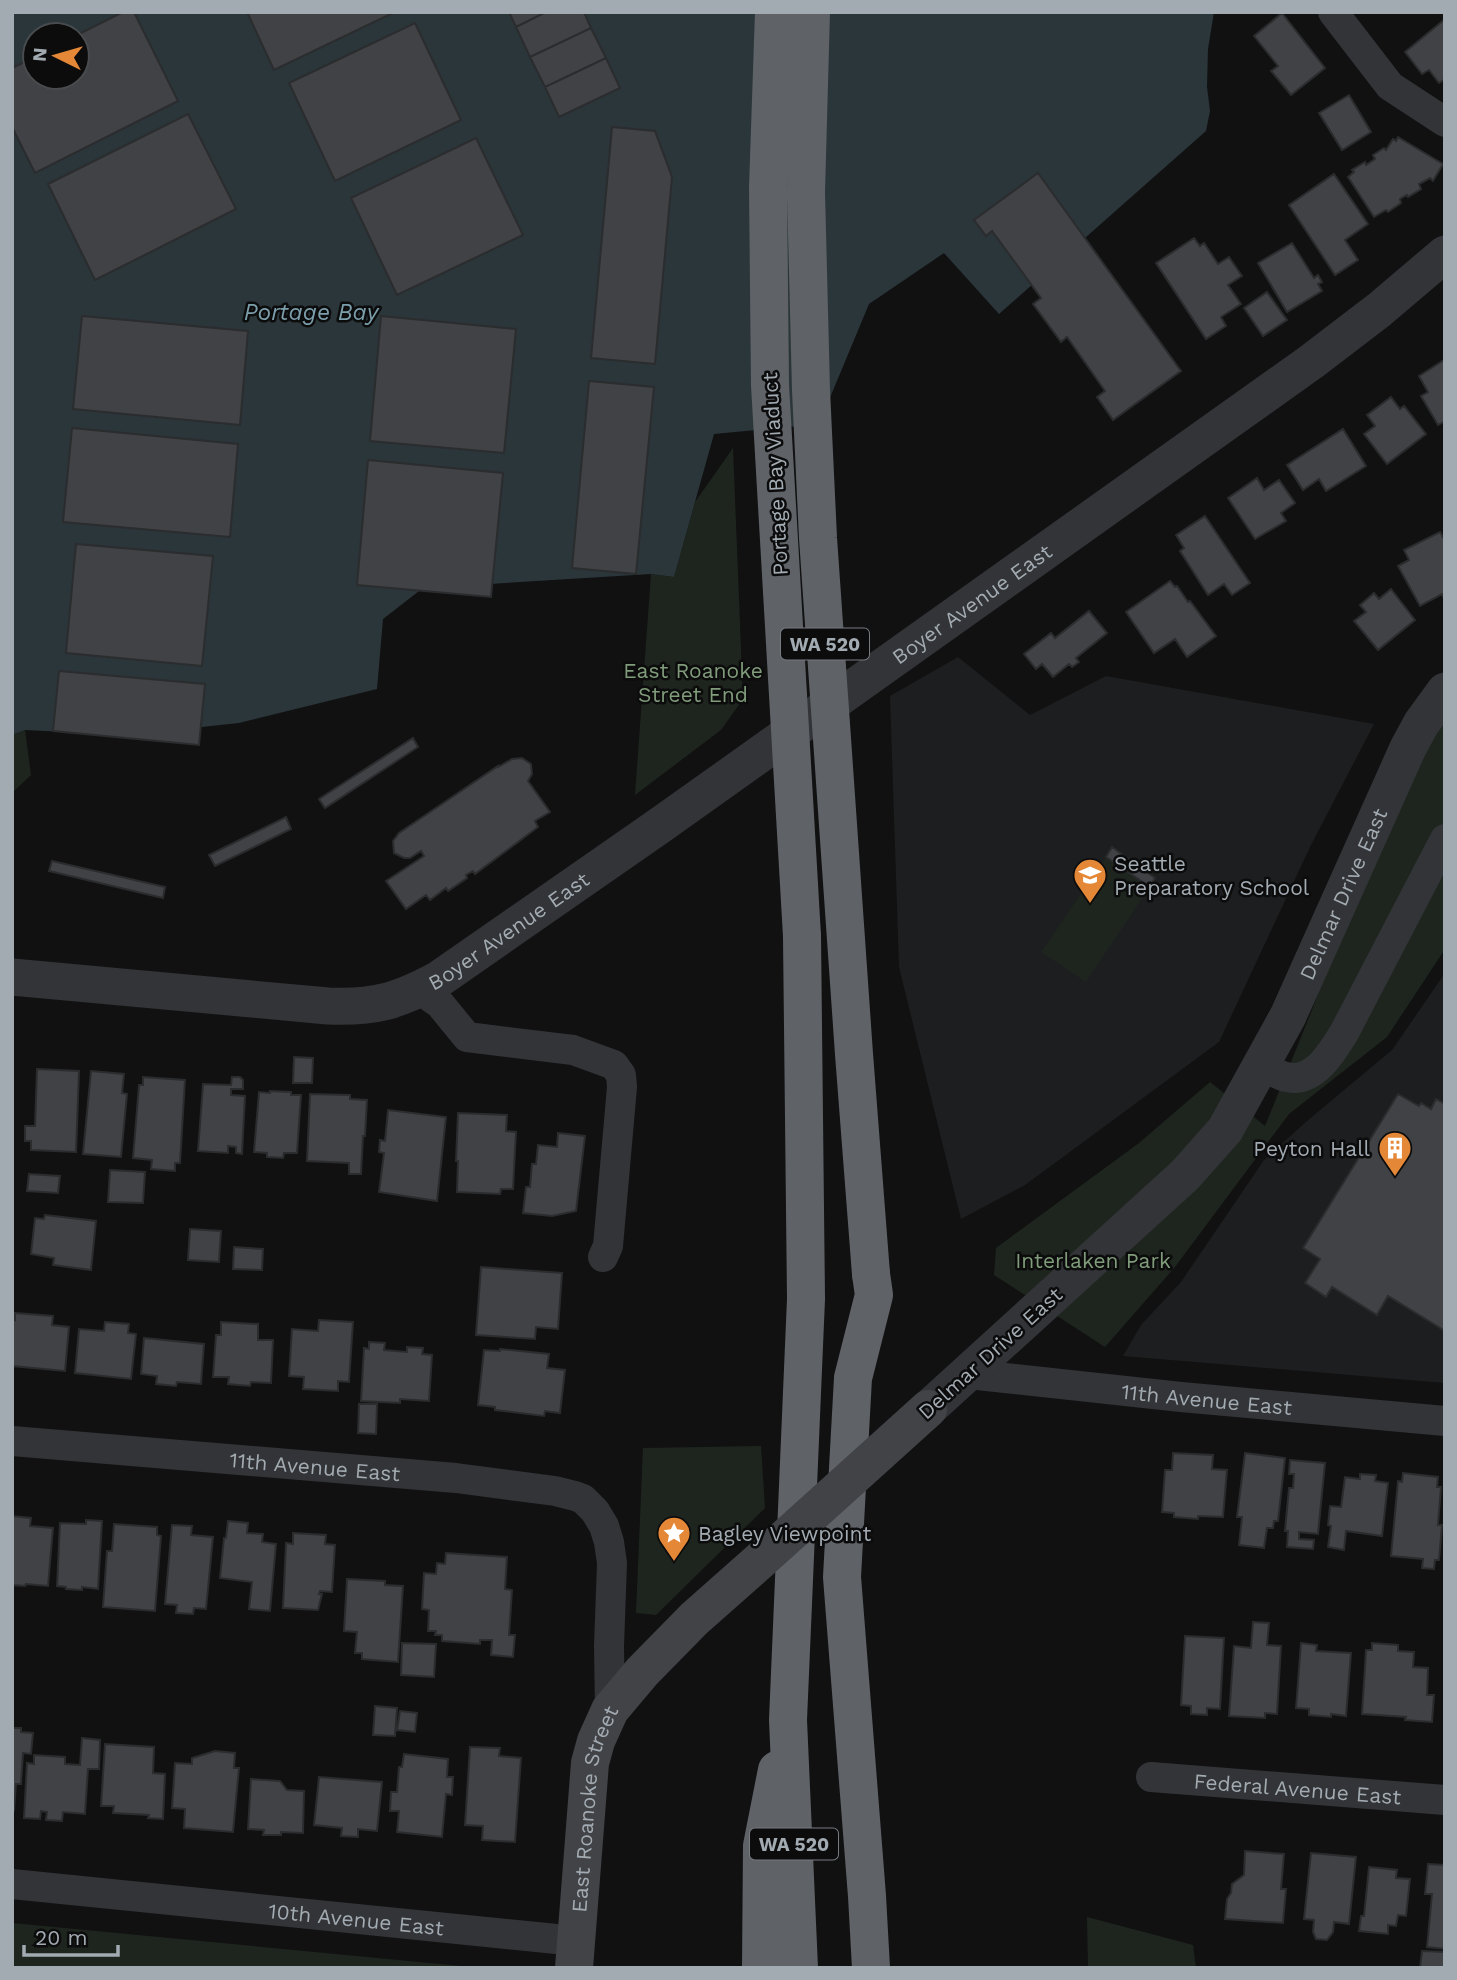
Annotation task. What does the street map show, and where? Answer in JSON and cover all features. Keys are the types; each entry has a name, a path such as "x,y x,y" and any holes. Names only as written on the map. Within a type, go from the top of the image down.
{"highway":[{"name":"Portage Bay Viaduct","path":"774,12 768,188 771,385 802,936 806,1299 788,1720"},
{"name":"WA 520","path":"811,12 806,192 811,404 850,1000 873,1284 853,1378 842,1577 867,1896"},
{"name":"WA 520","path":"788,1720 799,1968"},
{"path":"761,1968 762,1846 788,1720"},
{"path":"867,1896 871,1968"},
{"path":"867,1896 891,1968"}],"main road":[{"name":"Delmar Drive East","path":"610,1710 642,1672 694,1619 928,1409"},
{"name":"East Roanoke Street","path":"575,1954 590,1763 596,1741 610,1710"}],"street":[{"path":"1333,12 1390,86 1445,122"},
{"name":"Boyer Avenue East","path":"12,977 341,1007 381,1004 439,979 659,826 1311,362 1379,310 1445,254"},
{"name":"Delmar Drive East","path":"928,1409 1185,1175 1225,1130 1287,1016 1408,748 1421,724 1445,691"},
{"path":"1261,1064 1287,1078 1298,1078 1328,1058 1345,1031 1445,839"},
{"name":"Boyer Avenue East","path":"419,989 440,1004 467,1037 573,1050 614,1065 621,1075 608,1246 603,1257"},
{"name":"11th Avenue East","path":"968,1374 1445,1421"},
{"name":"11th Avenue East","path":"12,1441 456,1478 555,1491 583,1499 604,1525"},
{"name":"East Roanoke Street","path":"604,1525 610,1542 612,1563 610,1710"},
{"name":"Federal Avenue East","path":"1151,1777 1445,1800"},
{"name":"10th Avenue East","path":"12,1884 534,1936 575,1954"}],"shaded area":[{"name":"Seattle Preparatory School","path":"958,657 1030,715 1106,676 1374,724 1311,845 1219,1042 1025,1185 961,1219 899,967 890,696"},
{"path":"1445,973 1445,1383 1123,1356 1141,1325 1181,1282 1264,1160 1392,1050"}],"green space":[{"name":"East Roanoke Street End","path":"733,448 743,699 721,730 635,795 651,574 674,577 695,502"},
{"name":"Interlaken Park","path":"1445,720 1445,949 1387,1037 1289,1114 1175,1267 1105,1347 994,1275 996,1248 1139,1143 1210,1082 1265,1126 1345,920 1430,740"},
{"path":"25,730 31,775 12,793 12,735"},
{"path":"1106,857 1150,887 1086,982 1041,952"},
{"name":"Bagley Viewpoint","path":"761,1446 765,1508 656,1615 636,1613 643,1448"},
{"path":"1087,1917 1193,1945 1196,1968 1088,1968"},
{"path":"12,1923 482,1968 12,1968"}],"water":[{"name":"Portage Bay","path":"12,12 1214,12 1208,49 1207,87 1210,111 1206,131 999,314 944,253 869,304 819,424 714,434 674,577 651,574 423,588 383,619 377,689 239,723 127,735 25,730 12,735"}],"building":[{"path":"123,12 134,12 178,101 35,173 12,127 12,68 21,64 21,91 91,91 91,28"},
{"path":"247,12 395,12 274,70"},
{"path":"509,12 546,12 516,27"},
{"path":"546,12 584,12 591,28 530,57 516,27"},
{"path":"1282,13 1325,68 1291,95 1271,71 1278,66 1254,36"},
{"path":"1445,19 1445,79 1439,83 1429,70 1422,74 1405,52"},
{"path":"415,23 461,120 335,181 289,83"},
{"path":"591,28 606,58 545,87 530,57"},
{"path":"606,58 620,88 559,117 545,87"},
{"path":"1349,95 1371,132 1342,150 1319,113"},
{"path":"188,114 236,209 95,280 48,184"},
{"path":"612,127 655,131 672,177 655,364 591,358"},
{"path":"1398,137 1443,164 1433,181 1430,178 1419,184 1421,189 1400,199 1401,203 1388,212 1386,210 1374,217 1348,177 1354,172 1352,170 1375,159 1373,155 1384,148 1386,150 1393,139 1396,141"},
{"path":"476,138 523,235 397,295 351,198"},
{"path":"1038,173 1181,371 1113,420 1097,397 1105,391 1067,337 1061,342 1033,304 1041,298 992,231 986,236 974,220"},
{"path":"1334,174 1368,224 1345,240 1358,260 1335,275 1289,205"},
{"path":"1194,238 1200,246 1204,243 1218,264 1229,257 1242,276 1228,285 1241,304 1221,317 1226,326 1206,339 1156,263"},
{"path":"1292,243 1314,278 1318,275 1322,282 1318,284 1322,291 1287,312 1258,263"},
{"path":"1267,292 1287,320 1263,336 1244,308"},
{"path":"82,316 248,331 240,425 73,409"},
{"path":"381,316 516,329 504,453 370,441"},
{"path":"1444,360 1445,421 1438,425 1421,396 1428,392 1419,376"},
{"path":"589,381 654,387 636,574 572,568"},
{"path":"1391,397 1400,409 1404,406 1426,434 1387,464 1364,434 1375,426 1367,415"},
{"path":"72,428 238,444 230,537 63,522"},
{"path":"1343,429 1366,466 1326,491 1319,479 1303,490 1287,465"},
{"path":"368,460 503,473 491,597 357,585"},
{"path":"1257,478 1264,490 1279,480 1295,503 1281,513 1286,521 1255,539 1228,498"},
{"path":"1205,516 1250,583 1232,595 1224,584 1208,595 1180,551 1184,548 1176,535"},
{"path":"1440,532 1445,541 1445,600 1442,594 1420,606 1398,566 1409,560 1404,550"},
{"path":"76,544 213,556 202,666 66,653"},
{"path":"1170,581 1188,602 1190,601 1216,636 1187,657 1175,639 1154,653 1126,612"},
{"path":"1391,589 1415,620 1378,650 1354,621 1366,612 1360,605 1374,593 1379,599"},
{"path":"1089,611 1107,633 1076,658 1079,662 1072,667 1069,664 1053,677 1042,664 1036,669 1024,654 1051,633 1055,638"},
{"path":"59,671 205,684 199,745 53,731"},
{"path":"413,738 418,747 325,808 319,799"},
{"path":"522,758 531,764 532,774 528,781 550,812 535,821 538,827 475,874 473,871 448,891 446,888 430,900 426,895 406,909 386,881 424,856 421,851 410,858 394,853 393,841 399,833 498,766 512,759"},
{"path":"286,817 291,829 215,866 209,855"},
{"path":"1112,847 1155,878 1150,887 1106,857"},
{"path":"52,861 165,887 163,898 49,871"},
{"path":"294,1057 313,1058 312,1083 293,1083"},
{"path":"37,1069 79,1071 76,1152 31,1150 31,1141 25,1141 25,1126 35,1126"},
{"path":"91,1071 124,1074 122,1093 127,1094 121,1157 83,1154"},
{"path":"143,1077 185,1080 180,1163 175,1163 175,1171 151,1169 152,1160 133,1158 139,1085 143,1085"},
{"path":"232,1077 240,1077 243,1080 243,1089 231,1089 231,1095 245,1096 242,1154 236,1153 236,1147 228,1146 228,1153 198,1151 203,1084 231,1085"},
{"path":"259,1092 301,1095 297,1153 284,1153 283,1158 267,1157 267,1153 254,1152"},
{"path":"310,1094 350,1095 350,1099 367,1100 361,1174 349,1174 349,1163 307,1161"},
{"name":"Peyton Hall","path":"1398,1094 1419,1106 1421,1103 1431,1109 1436,1099 1445,1104 1445,1331 1388,1296 1377,1315 1332,1287 1326,1297 1305,1283 1320,1259 1303,1248"},
{"path":"388,1110 446,1117 437,1201 379,1192 384,1153 379,1152 380,1140 385,1141"},
{"path":"458,1113 507,1115 506,1131 516,1132 513,1189 501,1189 500,1194 457,1192"},
{"path":"558,1133 585,1136 576,1211 552,1216 523,1213 526,1187 530,1187 532,1164 536,1164 538,1145 557,1147"},
{"path":"110,1170 145,1172 143,1203 108,1202"},
{"path":"29,1174 60,1176 58,1193 27,1191"},
{"path":"45,1215 96,1221 91,1270 53,1265 54,1258 31,1254 35,1218 44,1219"},
{"path":"190,1229 221,1231 219,1262 188,1260"},
{"path":"234,1247 263,1249 262,1270 233,1269"},
{"path":"481,1267 562,1273 558,1329 536,1327 535,1339 476,1335"},
{"path":"15,1313 53,1316 52,1325 69,1327 65,1371 12,1366 12,1319 15,1320"},
{"path":"319,1320 353,1322 349,1382 338,1381 338,1391 303,1389 304,1377 289,1376 292,1329 318,1331"},
{"path":"105,1322 129,1324 128,1333 136,1334 131,1379 75,1373 79,1329 104,1331"},
{"path":"221,1322 258,1324 258,1340 273,1340 271,1383 251,1382 250,1386 228,1384 229,1377 213,1377 216,1335 221,1335"},
{"path":"144,1338 204,1344 201,1384 156,1384 157,1376 141,1374"},
{"path":"369,1342 385,1343 384,1350 407,1352 407,1347 423,1348 422,1354 432,1355 429,1401 361,1401 364,1348 369,1349"},
{"path":"484,1350 549,1354 547,1368 565,1370 560,1413 545,1411 544,1416 495,1410 495,1407 478,1405"},
{"path":"359,1404 377,1404 376,1434 358,1433"},
{"path":"1173,1453 1213,1455 1212,1469 1227,1470 1223,1517 1198,1516 1198,1519 1174,1517 1174,1513 1162,1512 1165,1470 1172,1470"},
{"path":"1245,1453 1285,1458 1278,1521 1274,1521 1273,1528 1267,1528 1264,1548 1239,1545 1242,1517 1237,1517"},
{"path":"1290,1460 1325,1463 1318,1534 1299,1532 1299,1539 1314,1540 1313,1549 1287,1547 1288,1531 1285,1531 1289,1488 1293,1488 1294,1474 1289,1474"},
{"path":"1403,1473 1438,1477 1437,1487 1441,1487 1438,1525 1442,1525 1439,1560 1435,1560 1434,1569 1422,1568 1423,1559 1391,1556 1398,1481 1402,1482"},
{"path":"1360,1474 1376,1475 1375,1481 1388,1483 1382,1536 1346,1531 1344,1550 1328,1547 1330,1506 1341,1507 1345,1477 1360,1479"},
{"path":"12,1516 31,1518 30,1526 53,1528 48,1586 12,1585"},
{"path":"86,1520 102,1521 98,1589 66,1589 57,1586 60,1523 86,1524"},
{"path":"228,1521 248,1523 247,1533 263,1534 262,1542 276,1544 270,1611 249,1609 252,1582 220,1578"},
{"path":"114,1524 157,1527 157,1535 161,1536 155,1611 103,1607 107,1551 112,1551"},
{"path":"172,1525 192,1526 191,1535 213,1537 206,1609 194,1608 193,1614 176,1613 177,1605 165,1604"},
{"path":"293,1533 326,1535 325,1544 335,1545 332,1592 320,1591 319,1594 322,1594 318,1610 283,1608 286,1543 293,1544"},
{"path":"446,1553 507,1557 505,1589 512,1590 509,1635 515,1635 513,1657 491,1655 492,1640 480,1640 480,1644 442,1641 442,1635 435,1635 436,1631 428,1631 429,1610 422,1609 424,1573 436,1574 437,1563 445,1564"},
{"path":"347,1579 385,1581 385,1585 403,1586 398,1662 362,1659 362,1653 355,1653 357,1632 344,1631"},
{"path":"1253,1622 1269,1623 1267,1645 1281,1646 1277,1714 1265,1713 1265,1718 1229,1716 1234,1646 1251,1648"},
{"path":"1185,1636 1224,1638 1220,1709 1207,1708 1207,1715 1191,1714 1191,1706 1181,1705"},
{"path":"402,1643 436,1644 434,1677 401,1675"},
{"path":"1301,1643 1317,1645 1316,1651 1351,1653 1346,1716 1309,1715 1309,1709 1296,1708"},
{"path":"1372,1643 1398,1645 1398,1651 1414,1652 1413,1667 1428,1668 1427,1695 1434,1695 1432,1722 1362,1714 1366,1650 1372,1650"},
{"path":"375,1706 397,1708 395,1736 373,1735"},
{"path":"400,1711 417,1713 415,1732 397,1730"},
{"path":"12,1728 33,1733 31,1754 23,1753 21,1784 16,1784 14,1810 12,1809"},
{"path":"82,1738 100,1740 99,1769 88,1769 85,1814 63,1812 62,1821 46,1820 47,1812 41,1811 40,1819 24,1818 27,1763 34,1764 34,1755 65,1757 65,1764 80,1765"},
{"path":"105,1744 154,1747 153,1773 165,1774 163,1819 148,1818 149,1815 113,1813 114,1806 101,1806"},
{"path":"470,1747 500,1748 499,1756 521,1758 515,1842 482,1840 483,1826 465,1825"},
{"path":"215,1751 235,1753 234,1768 239,1768 233,1832 184,1828 185,1809 172,1808 175,1763 192,1764 192,1758"},
{"path":"404,1754 448,1759 447,1777 453,1777 452,1795 446,1794 442,1837 397,1832 399,1811 390,1811 391,1792 397,1792 399,1767 402,1767"},
{"path":"319,1777 382,1782 377,1831 358,1829 358,1837 341,1836 342,1828 314,1825"},
{"path":"251,1779 280,1781 287,1790 304,1791 303,1833 263,1835 264,1830 248,1829"},
{"path":"1245,1851 1284,1854 1281,1889 1286,1889 1283,1923 1225,1919 1232,1884 1244,1875"},
{"path":"1311,1853 1356,1857 1349,1924 1334,1922 1333,1932 1327,1940 1316,1939 1313,1932 1314,1920 1304,1919"},
{"path":"1428,1864 1445,1865 1445,1949 1427,1947 1432,1894 1425,1894"},
{"path":"1369,1867 1397,1870 1396,1878 1410,1879 1406,1916 1398,1915 1396,1926 1388,1925 1388,1934 1359,1931 1361,1916 1364,1916"},
{"path":"1422,1951 1445,1952 1445,1968 1420,1968"}],"place":[{"name":"Seattle Preparatory School","path":"1090,905"},
{"name":"Peyton Hall","path":"1395,1178"},
{"name":"Bagley Viewpoint","path":"674,1563"}]}
